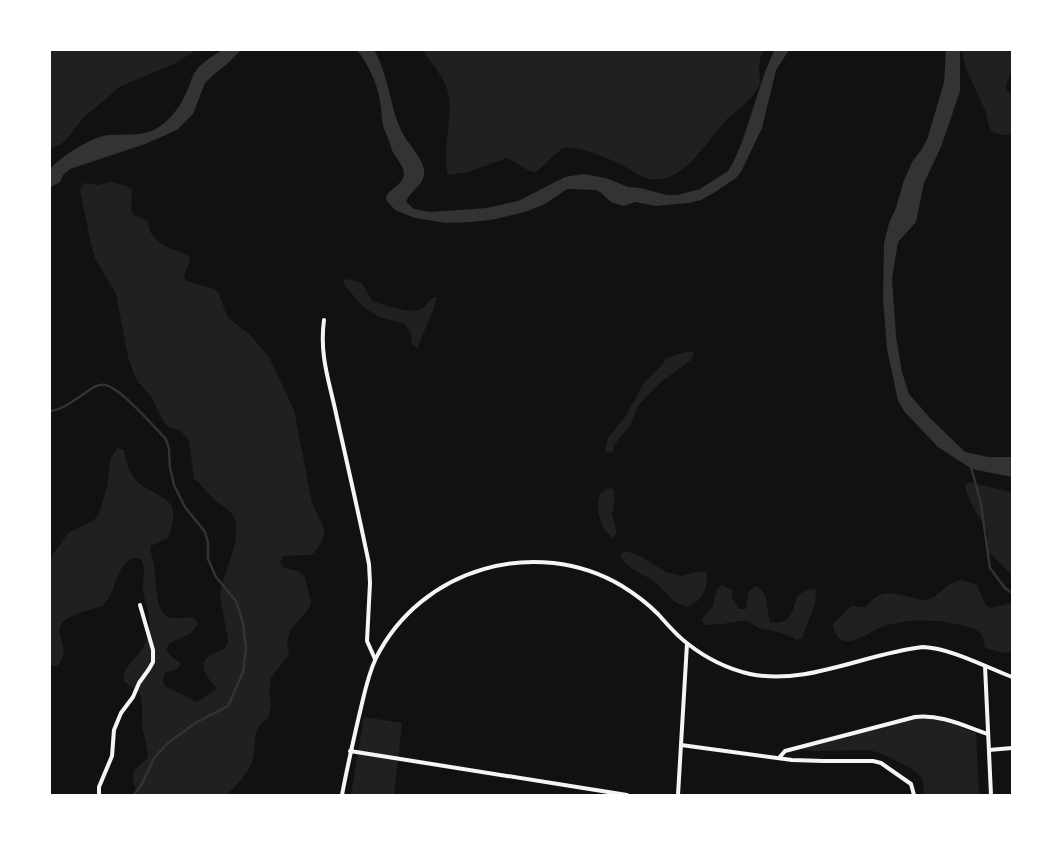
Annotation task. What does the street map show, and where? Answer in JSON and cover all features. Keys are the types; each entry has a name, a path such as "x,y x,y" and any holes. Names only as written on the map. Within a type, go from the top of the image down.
{"street":[{"path":"324,320 322,337 323,360 337,415 369,564 367,641 375,659"},
{"path":"342,795 365,685 375,659 390,635 408,613 441,587 480,569 509,562 553,562 582,568 610,579 623,586 646,604 688,644 726,667 750,674 789,677 922,647 936,648 951,653 1012,677"},
{"path":"99,795 99,787 112,756 114,730 121,713 133,697 139,683 153,662 153,650 140,605"},
{"path":"678,795 688,644"},
{"path":"985,666 991,795"},
{"path":"779,758 785,751 928,715 988,734"},
{"path":"681,745 823,762 873,761 881,763 911,784 914,795"},
{"path":"989,750 1012,748"},
{"path":"350,751 626,795"}],"shaded area":[{"path":"50,50 196,50 176,63 121,86 84,117 66,140 50,149"},
{"path":"222,50 241,50 205,83 193,114 177,130 145,144 70,169 63,175 60,182 50,187 50,169 61,158 86,143 108,135 143,133 160,126 180,105 193,75 207,60"},
{"path":"357,50 374,50 383,69 401,130 423,164 423,179 406,202 414,209 430,212 487,208 518,201 565,177 583,174 606,178 628,187 667,195 677,195 700,189 728,171 742,142 765,72 774,51 789,50 776,70 762,128 741,172 736,178 701,200 656,206 635,202 624,206 611,202 595,190 567,189 545,204 525,212 491,220 445,223 415,218 395,210 387,201 386,197 399,184 403,178 404,171 392,150 382,122 381,105 375,81"},
{"path":"423,50 764,50 759,64 760,83 754,94 727,119 682,169 671,176 659,179 646,178 602,156 585,150 570,148 558,151 536,172 530,171 507,158 468,172 448,175 446,153 450,108 449,97 444,82"},
{"path":"946,50 960,50 960,91 941,147 924,183 916,222 898,242 892,279 896,336 902,372 909,394 930,418 965,452 988,457 1012,457 1012,477 972,469 938,447 904,411 898,401 887,349 883,299 884,243 903,183 912,162 928,137 944,82"},
{"path":"962,50 1012,50 1013,69 1006,91 1012,94 1012,135 1003,135 990,131 986,112 966,69"},
{"path":"111,182 132,189 131,209 134,215 148,221 152,235 162,244 189,256 190,262 184,275 186,281 214,289 219,294 227,316 249,334 269,357 294,410 312,503 324,528 322,541 314,553 309,555 283,556 280,562 284,568 298,571 304,575 311,602 309,609 290,630 287,657 271,678 269,692 271,706 268,719 259,727 251,764 244,776 227,795 140,795 134,784 133,775 137,767 147,759 148,753 142,726 142,700 140,694 124,681 124,673 143,647 149,631 149,615 143,589 144,567 141,559 134,558 123,567 111,594 102,606 65,620 60,630 63,647 62,660 57,666 50,666 50,559 68,533 94,520 98,516 107,487 110,460 117,448 124,450 134,478 149,490 164,498 172,507 172,524 169,537 151,546 156,591 160,607 168,617 195,618 198,624 190,634 170,643 166,649 181,664 177,669 165,673 163,680 165,686 197,702 217,689 208,678 204,665 208,657 226,647 228,640 220,595 235,541 235,521 231,513 194,479 189,441 181,431 167,426 151,396 135,377 128,357 116,294 95,258 80,189 84,183 98,185"},
{"path":"348,279 362,283 373,302 398,309 418,310 423,308 434,297 437,298 418,348 412,344 411,334 405,324 379,317 362,306 344,284 344,280"},
{"path":"686,352 694,354 691,360 661,382 638,406 630,426 614,445 613,451 610,453 605,451 608,438 625,417 644,383 663,364 666,358"},
{"path":"971,482 1012,492 1012,575 989,552 987,546 988,532 966,491 965,484"},
{"path":"611,488 614,490 615,497 612,514 617,533 613,538 602,524 598,512 600,494"},
{"path":"626,551 642,557 666,572 681,576 701,571 707,573 703,593 697,601 688,607 677,603 656,583 626,564 620,554"},
{"path":"962,580 977,585 986,605 991,608 1012,603 1012,651 1005,653 985,648 982,636 977,630 941,622 913,621 884,626 858,639 849,641 842,640 834,630 833,624 850,607 866,607 876,597 885,593 925,600 930,599 950,584"},
{"path":"722,585 732,590 732,597 739,609 746,609 749,591 755,586 760,589 767,601 770,622 777,623 786,620 790,616 797,596 808,589 816,590 815,604 802,638 797,640 785,634 759,628 747,621 704,625 702,619 712,608 717,589"},
{"path":"364,717 402,723 394,795 351,795"},
{"path":"933,717 976,733 979,795 924,795 923,781 919,775 898,762 869,750 813,751 801,749 911,719"}],"waterway":[{"path":"50,411 65,406 96,386 105,385 120,393 146,417 166,439 174,485 185,507 205,532 208,543 208,559 216,577 236,601 243,623 246,649 243,672 228,706 197,722 169,742 154,758 142,784 134,795"},
{"path":"971,467 981,504 990,568 1005,588 1012,593"}]}
